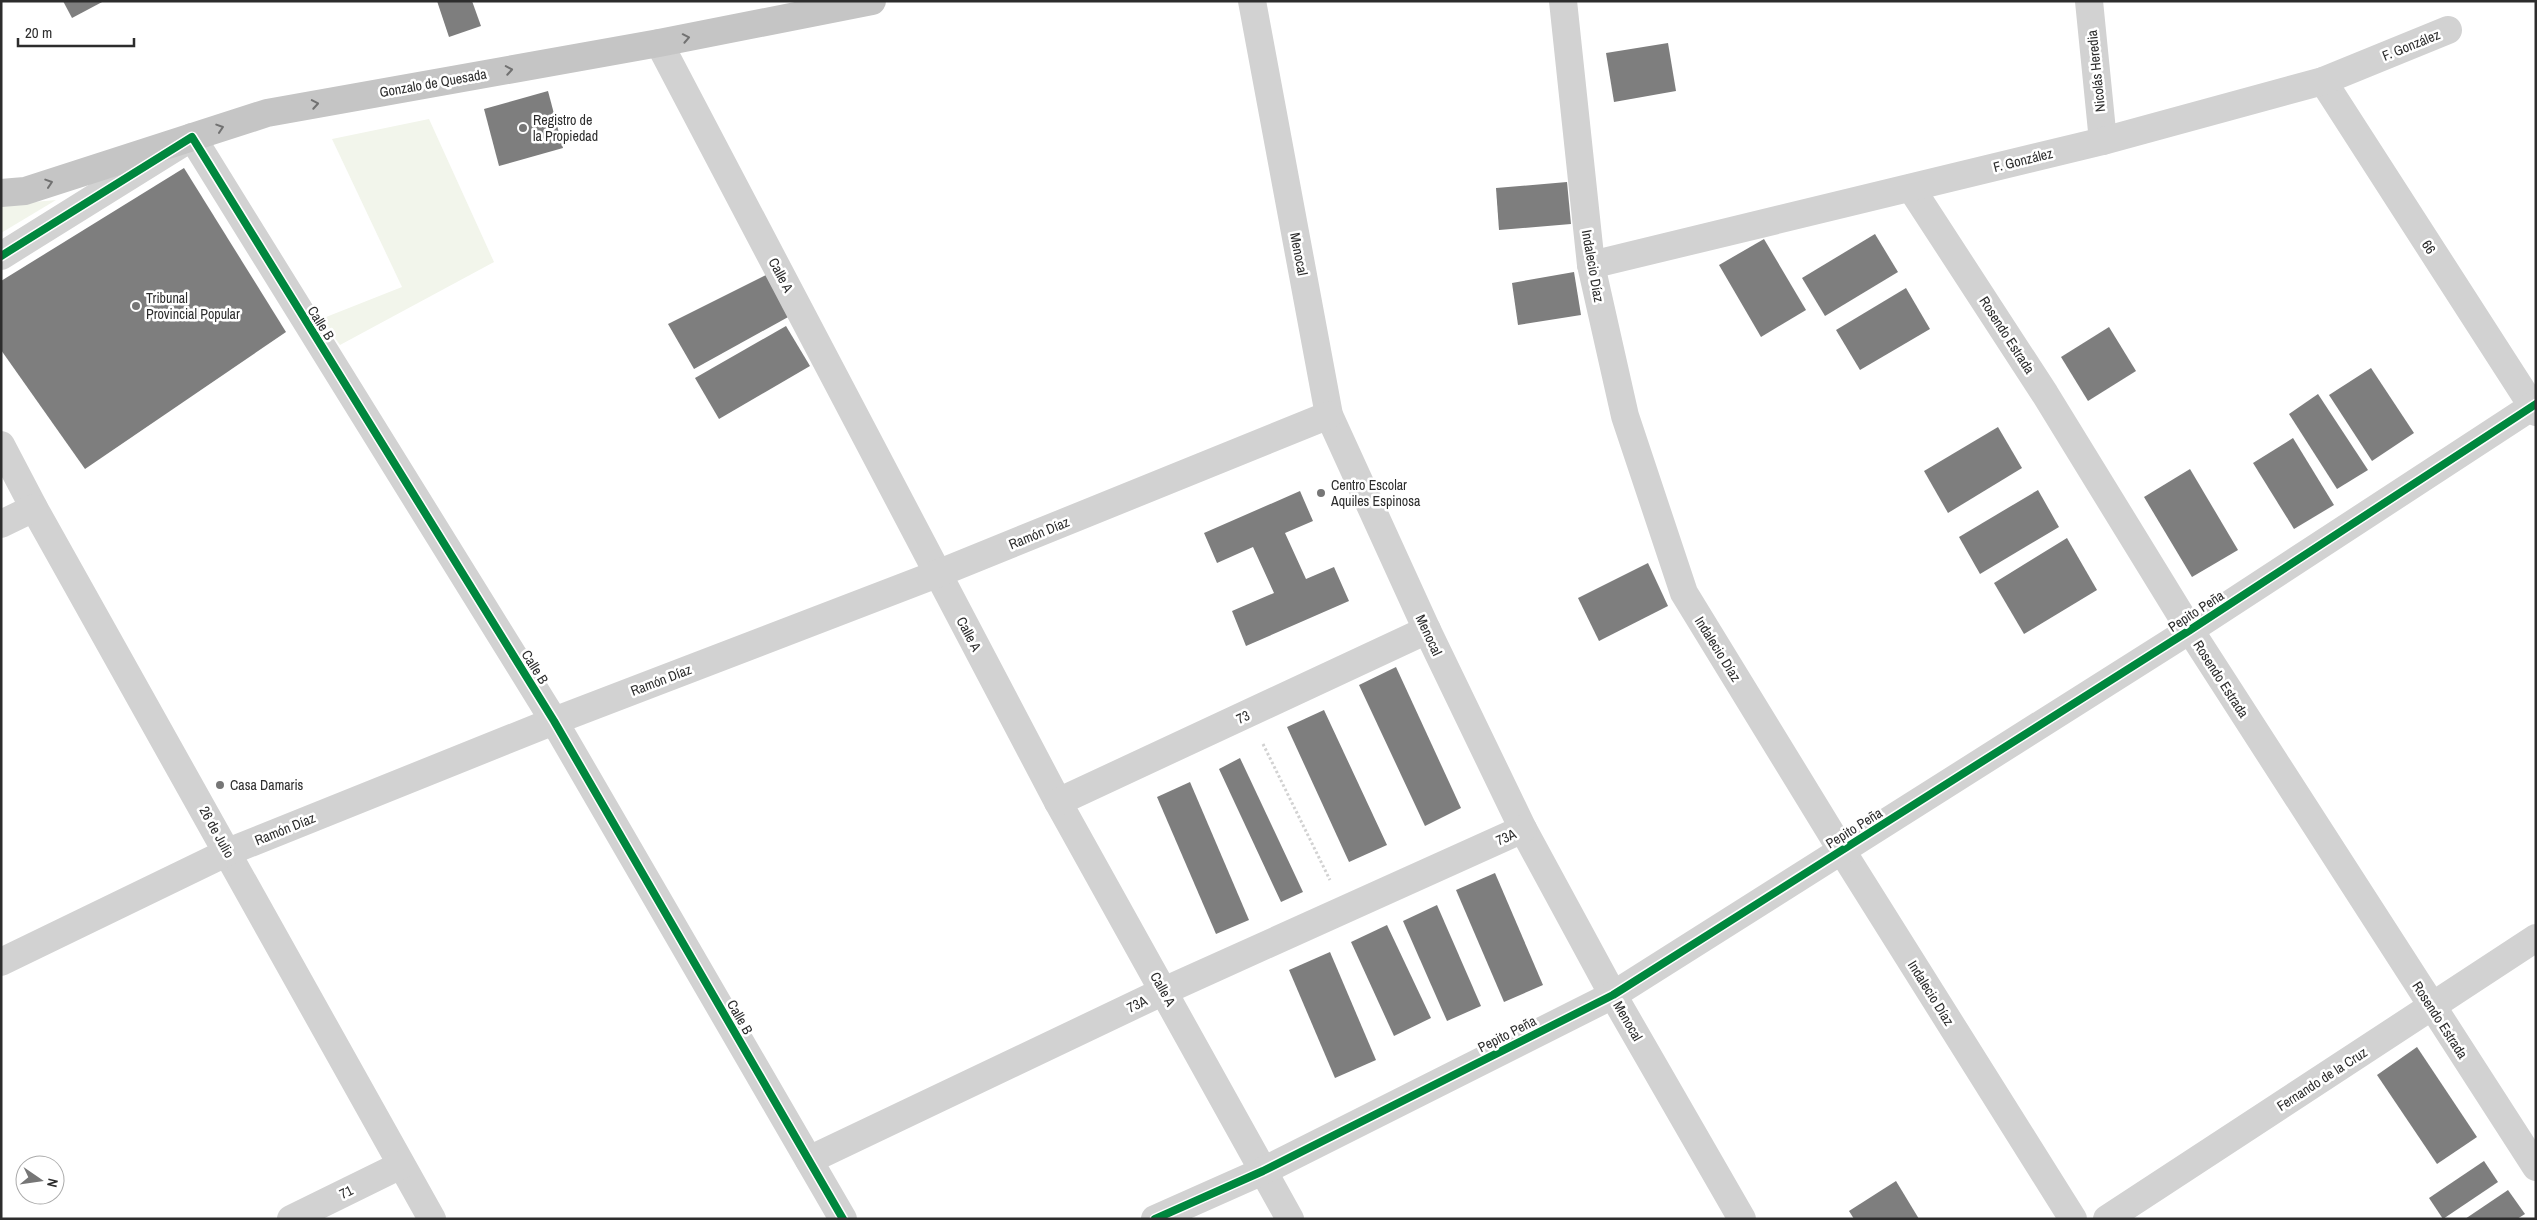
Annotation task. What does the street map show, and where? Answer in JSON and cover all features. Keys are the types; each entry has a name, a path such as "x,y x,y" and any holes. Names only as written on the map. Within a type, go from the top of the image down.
{"main road":[{"name":"Gonzalo de Quesada","path":"1,193 25,191 267,113 659,43 872,1"}],"street":[{"name":"Menocal","path":"1252,1 1329,415 1427,630 1523,829 1613,995 1742,1219"},
{"name":"Indalecio Díaz","path":"1563,1 1591,265 1625,416 1684,593 1842,851 2073,1219"},
{"name":"Nicolás Heredia","path":"2089,1 2103,141"},
{"name":"F. González","path":"1591,265 2103,141 2323,81 2448,30"},
{"name":"Calle A","path":"659,43 1058,802 1290,1219"},
{"name":"66","path":"2323,81 2534,407"},
{"path":"1,256 192,137"},
{"name":"Calle B","path":"192,137 554,721 843,1219"},
{"name":"Rosendo Estrada","path":"1911,188 2045,394 2190,630 2536,1167"},
{"name":"Pepito Peña","path":"1155,1219 1263,1171 1613,995 2190,630 2534,407"},
{"name":"Ramón Díaz","path":"1,962 228,852 554,721 937,574 1329,415"},
{"name":"26 de Julio","path":"1,445 34,508 432,1219"},
{"path":"1,524 34,508"},
{"name":"73","path":"1058,802 1427,630"},
{"name":"73A","path":"808,1160 1164,991 1523,829"},
{"name":"Fernando de la Cruz","path":"2108,1219 2536,938"},
{"name":"71","path":"291,1219 401,1165"}],"path":[{"path":"1248,714 1344,910"}],"shaded area":[{"path":"429,119 494,262 340,345 321,319 402,287 332,139"},
{"path":"56,200 1,233 1,205"}],"building":[{"path":"63,1 104,1 72,18"},
{"path":"437,1 472,1 481,26 449,37"},
{"path":"1668,43 1676,91 1614,102 1606,53"},
{"name":"Registro de la Propiedad","path":"548,91 563,148 499,166 484,109"},
{"name":"Tribunal Provincial Popular","path":"184,168 286,332 85,469 1,350 1,281"},
{"path":"1567,182 1571,224 1499,230 1496,188"},
{"path":"1875,234 1898,272 1825,316 1802,278"},
{"path":"1764,239 1806,310 1761,337 1719,265"},
{"path":"1574,272 1581,315 1518,325 1512,283"},
{"path":"768,274 790,316 694,369 668,324"},
{"path":"1906,288 1930,329 1860,370 1836,330"},
{"path":"786,326 810,366 719,419 695,378"},
{"path":"2109,327 2136,371 2088,401 2061,357"},
{"path":"2371,368 2414,433 2372,461 2329,395"},
{"path":"2318,394 2368,470 2337,489 2289,414"},
{"path":"1998,427 2022,468 1948,513 1924,471"},
{"path":"2293,438 2334,505 2294,529 2253,463"},
{"path":"2190,469 2238,550 2192,577 2144,497"},
{"path":"2038,490 2059,527 1980,574 1959,537"},
{"path":"1300,491 1313,521 1285,533 1306,579 1334,567 1349,601 1246,646 1232,611 1274,593 1253,547 1217,563 1204,533"},
{"path":"2067,538 2097,590 2024,634 1994,583"},
{"path":"1648,563 1668,606 1599,641 1578,598"},
{"path":"1396,667 1461,808 1425,826 1359,685"},
{"path":"1324,710 1387,845 1349,862 1287,727"},
{"path":"1240,758 1303,892 1281,902 1219,769"},
{"path":"1190,782 1249,920 1216,934 1157,797"},
{"path":"1495,873 1543,985 1504,1002 1456,890"},
{"path":"1437,905 1481,1006 1447,1021 1403,921"},
{"path":"1387,925 1431,1018 1394,1036 1351,942"},
{"path":"1330,952 1376,1060 1335,1078 1289,970"},
{"path":"2417,1047 2477,1137 2437,1164 2377,1075"},
{"path":"2484,1161 2498,1182 2443,1219 2429,1198"},
{"path":"1896,1181 1919,1219 1854,1219 1849,1211"},
{"path":"2508,1190 2525,1214 2517,1219 2465,1219"}],"cycle path":[{"path":"1,256 192,137 554,721 843,1219"},
{"path":"1155,1219 1263,1171 1613,995 2190,630 2536,404"}],"place":[{"name":"Registro de la Propiedad","path":"523,128"},
{"name":"Tribunal Provincial Popular","path":"136,306"},
{"name":"Centro Escolar Aquiles Espinosa","path":"1321,493"},
{"name":"Casa Damaris","path":"220,785"}]}
